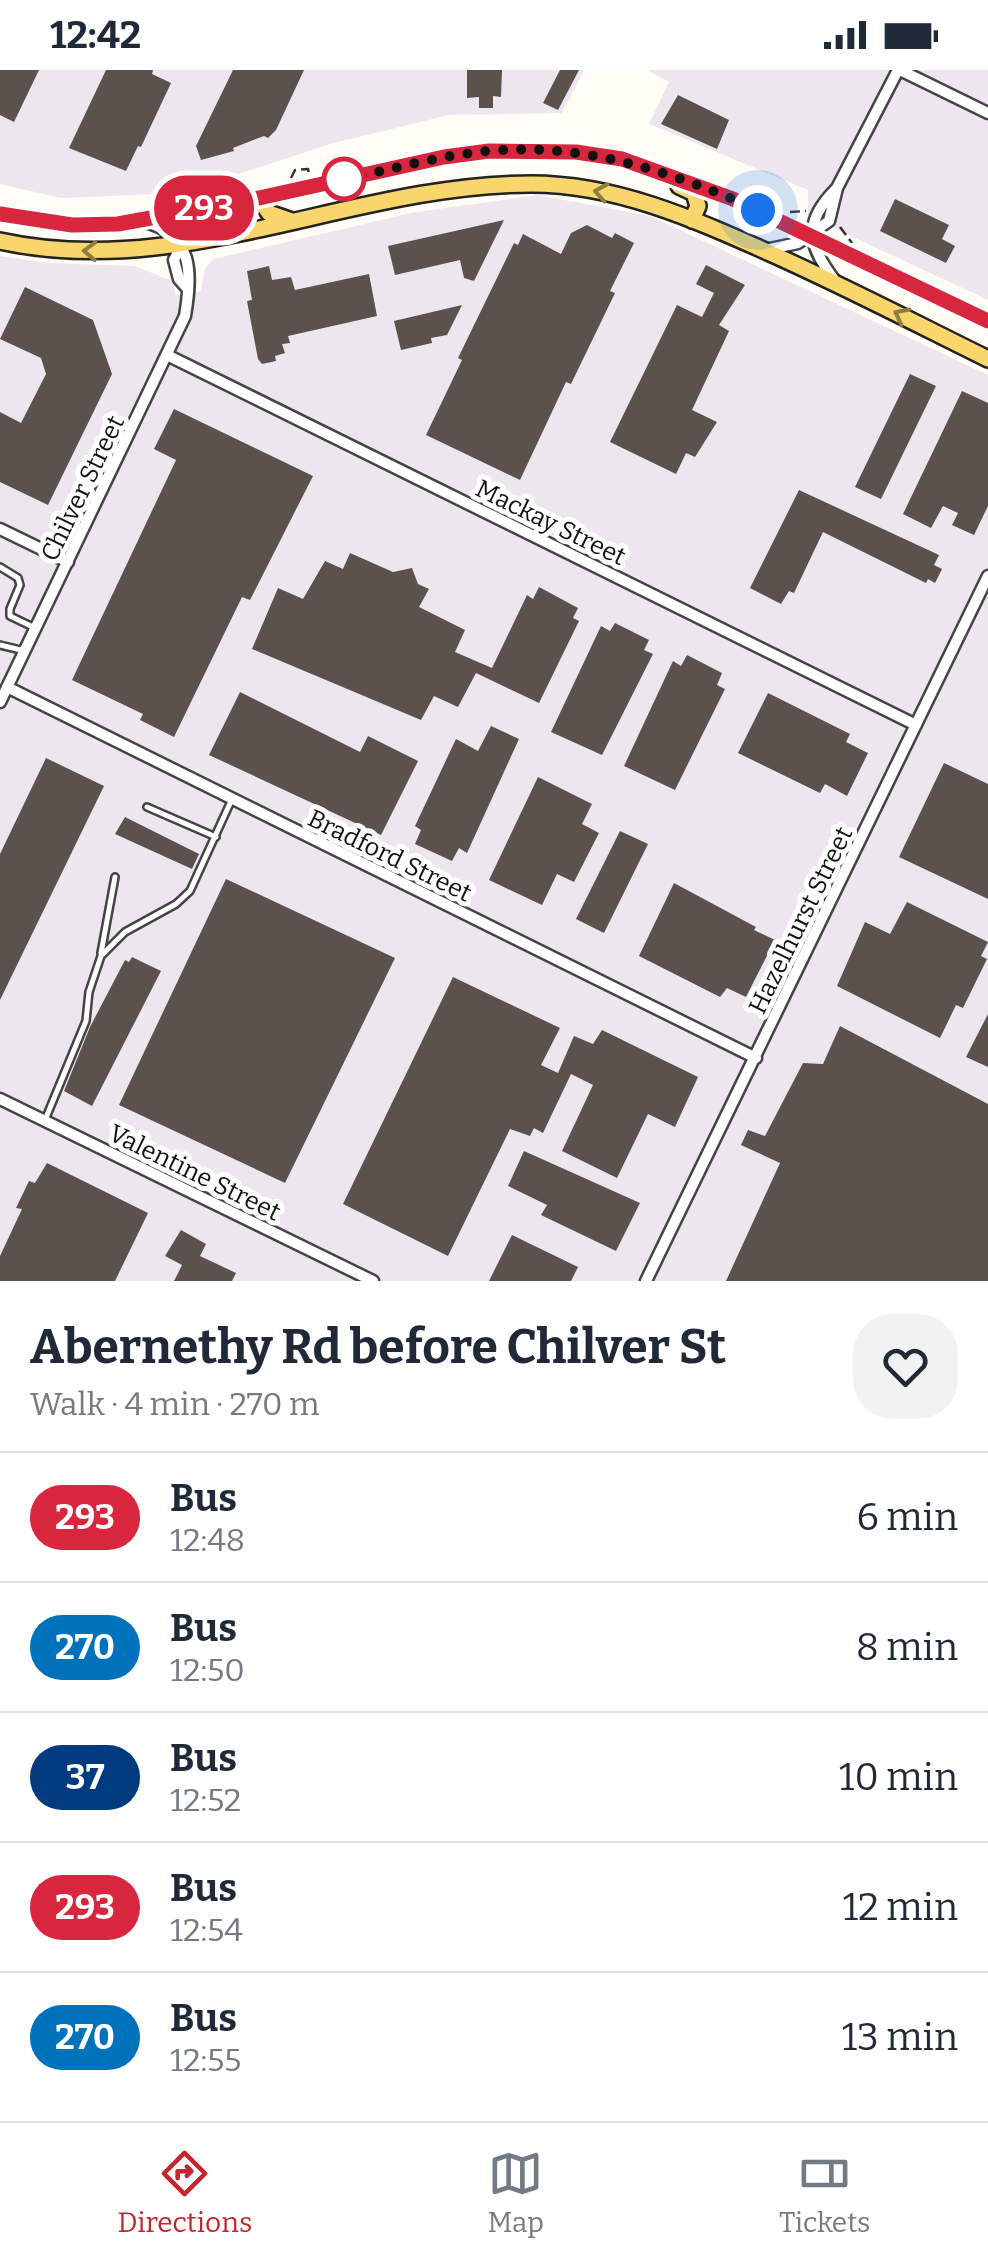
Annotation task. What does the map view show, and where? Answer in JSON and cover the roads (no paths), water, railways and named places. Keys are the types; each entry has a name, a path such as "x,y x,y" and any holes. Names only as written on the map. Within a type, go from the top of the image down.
{"main road":[{"path":"0,214 72,225 140,221 489,151 606,156 733,199 812,235 850,247 988,321"},
{"path":"664,175 694,193 698,206 692,220"},
{"path":"0,242 96,252 181,244 451,190 534,184 613,194 692,220 837,283 988,359"},
{"path":"259,198 270,213 296,222"}],"street":[{"path":"837,283 816,253 813,218 838,188 899,70 988,114"},
{"path":"140,221 171,232 181,244 197,220 218,206"},
{"path":"764,250 798,243 812,235"},
{"name":"Chilver Street","path":"0,702 185,316 186,287 179,279 174,260 181,244"},
{"name":"Mackay Street","path":"167,355 916,726"},
{"path":"0,529 68,562"},
{"name":"Hazelhurst Street","path":"646,1281 988,576"},
{"name":"Bradford Street","path":"7,688 756,1058"},
{"name":"Valentine Street","path":"0,1099 373,1281"}],"lane":[{"path":"0,567 18,578 20,584 10,616 36,628"},
{"path":"0,645 25,650"},
{"path":"101,956 126,932 176,904 190,891 232,799"},
{"path":"147,807 216,837"},
{"path":"44,1120 86,1021 115,878"}]}
